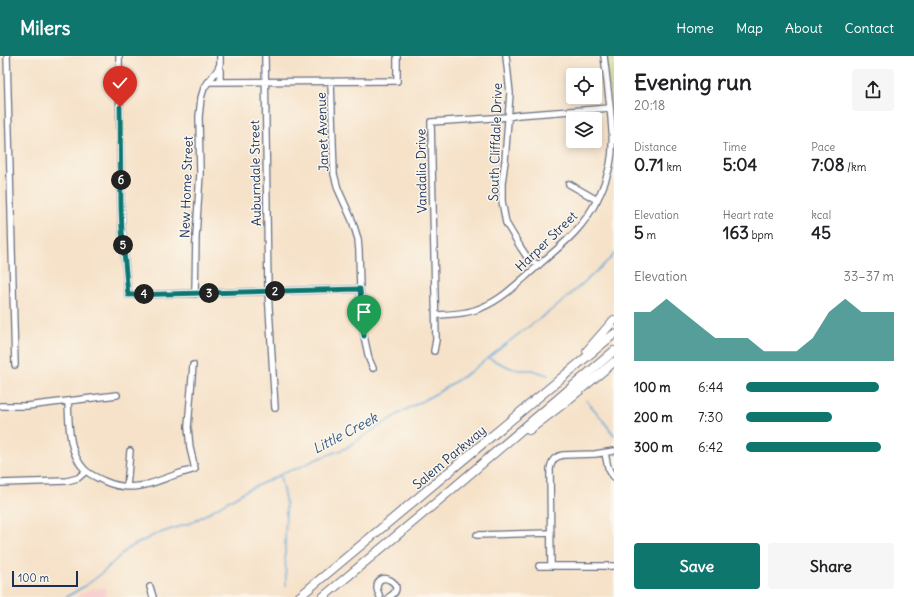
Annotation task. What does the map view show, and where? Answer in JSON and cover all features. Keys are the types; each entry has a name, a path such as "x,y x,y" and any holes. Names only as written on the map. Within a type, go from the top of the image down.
{"highway":[{"path":"578,363 614,320"},
{"name":"Salem Parkway","path":"299,597 614,334"},
{"name":"Salem Parkway","path":"322,597 488,459 614,351"},
{"path":"488,459 502,451 614,362"}],"street":[{"path":"7,56 14,365"},
{"path":"119,56 121,208 128,295 360,289"},
{"path":"220,56 220,82"},
{"name":"Auburndale Street","path":"265,56 268,291 275,408"},
{"path":"208,82 397,81 397,56"},
{"name":"South Cliffdale Drive","path":"506,56 510,93 502,183 502,201 506,223 529,260 539,265"},
{"name":"Harper Street","path":"436,315 466,312 484,307 512,289 562,245 586,219 601,193 610,164 612,148 610,108 604,56"},
{"name":"New Home Street","path":"195,294 196,236 200,174 199,116 204,88 220,64"},
{"name":"Janet Avenue","path":"331,82 334,174 338,189 352,220 358,239 364,336 369,359 373,368"},
{"name":"Vandalia Drive","path":"434,351 436,340 436,315 431,122 610,108"},
{"path":"569,184 597,200"},
{"path":"68,401 73,447 76,456 86,472 108,483 127,487 151,484 195,469 190,448 188,427 193,365"},
{"path":"0,406 27,406 116,395"},
{"path":"127,487 130,451"},
{"path":"551,566 551,463 558,456 563,455 595,454 614,451"},
{"path":"605,453 608,468 614,477"},
{"path":"0,483 67,481 78,478 86,472"},
{"path":"477,535 550,534"},
{"path":"539,566 614,566"},
{"path":"381,596 377,591 379,582 390,579 396,586 395,592 391,597"},
{"path":"150,587 153,597"}],"shaded area":[{"path":"106,588 106,597 75,597 91,589"}],"green space":[{"path":"606,56 614,56 614,129"}],"waterway":[{"name":"Little Creek","path":"66,597 100,575 127,549 154,535 193,522 247,490 288,471 344,449 400,413 437,393 470,372 561,303 614,254"},
{"path":"488,358 511,368 519,370 532,370 548,375"},
{"path":"586,400 614,435"},
{"path":"280,476 286,504 286,586"}],"route":[{"path":"120,107 121,208 128,295 360,289 364,336"}]}
